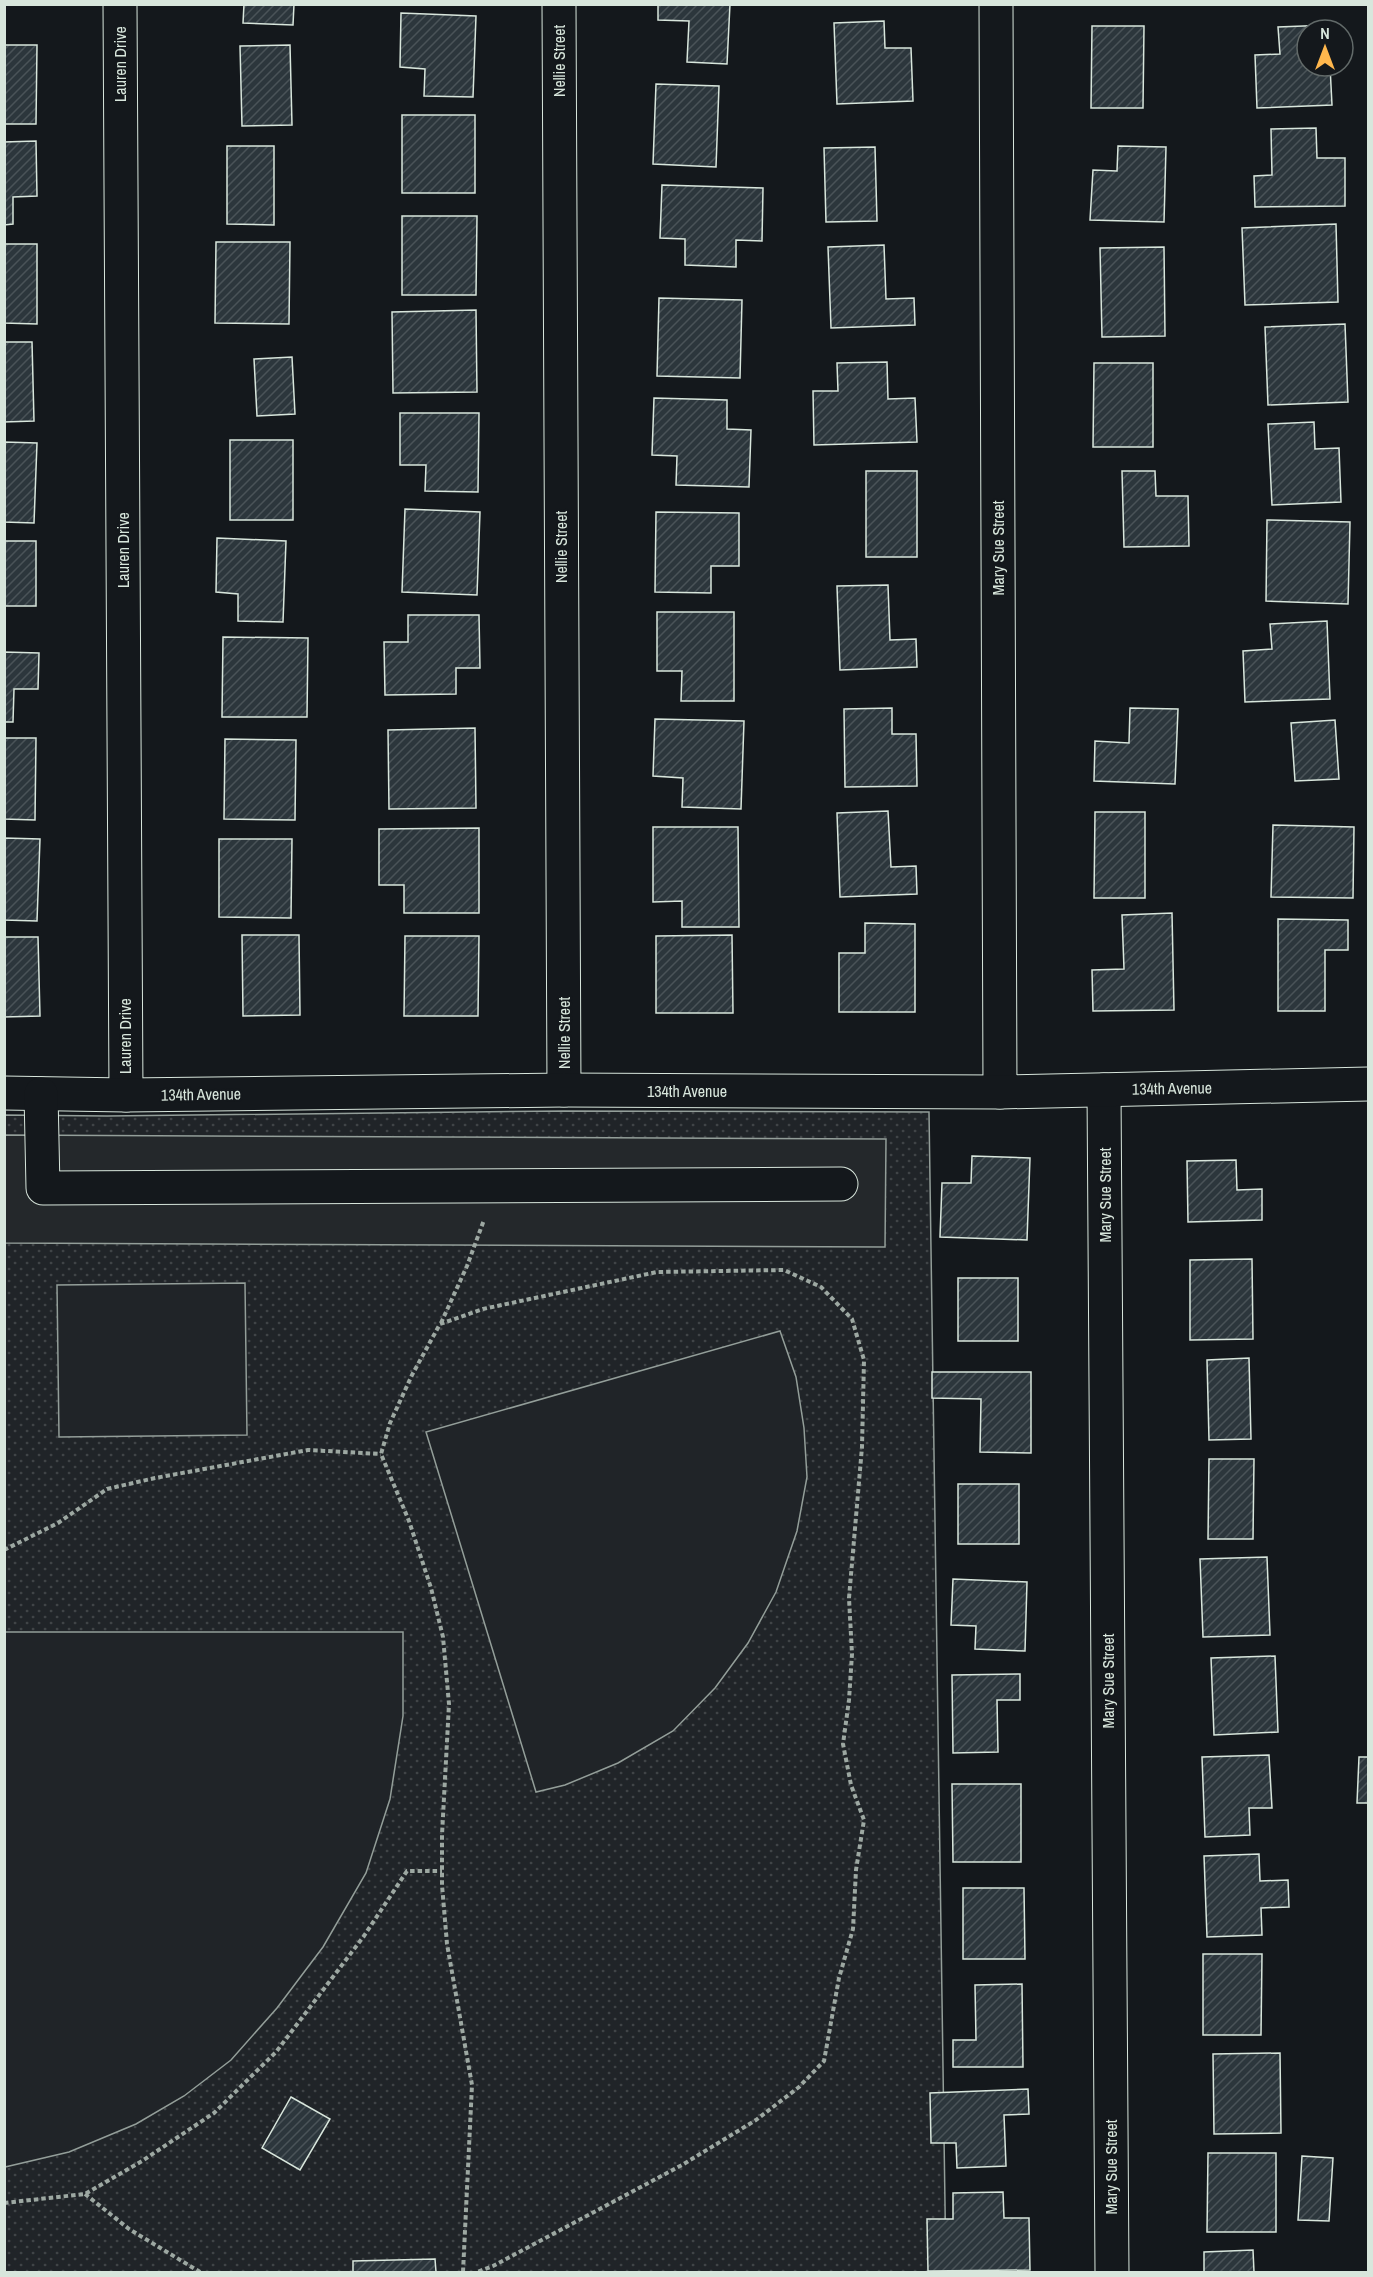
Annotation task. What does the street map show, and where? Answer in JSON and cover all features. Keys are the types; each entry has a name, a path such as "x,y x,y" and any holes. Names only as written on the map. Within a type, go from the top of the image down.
{"street":[{"name":"Lauren Drive","path":"120,4 126,1095"},
{"name":"Nellie Street","path":"559,4 564,1090"},
{"name":"Mary Sue Street","path":"996,4 1000,1092"},
{"name":"134th Avenue","path":"4,1093 126,1095 564,1090 1000,1092 1368,1084"},
{"name":"Mary Sue Street","path":"1104,1090 1112,2272"},
{"path":"41,1094 43,1188 842,1184"}],"path":[{"path":"463,2272 472,2085 447,1944 442,1871 449,1704 443,1637 431,1588 409,1521 381,1454 390,1423 467,1266 497,1186"},
{"path":"440,1324 483,1309 657,1272 784,1270 821,1287 852,1319 864,1360 862,1447 849,1598 852,1654 843,1744 851,1785 864,1820 856,1870 853,1929 839,1978 824,2061 799,2087 756,2120 682,2165 493,2266 477,2272"},
{"path":"4,1550 58,1523 107,1489 308,1450 381,1454"},
{"path":"4,2203 85,2194 142,2161 214,2112 276,2052 357,1945 407,1871 442,1871"},
{"path":"85,2194 129,2229 200,2272"}],"shaded area":[{"path":"564,1111 929,1112 946,2272 5,2272 5,1115"},
{"path":"5,1135 886,1139 885,1247 5,1243"},
{"path":"245,1283 247,1435 59,1437 57,1285"},
{"path":"780,1331 796,1377 804,1428 807,1477 797,1531 776,1592 748,1643 715,1688 673,1731 618,1763 565,1785 536,1792 426,1432"},
{"path":"5,1632 403,1632 403,1716 390,1799 366,1873 323,1947 277,2008 231,2060 184,2096 136,2124 69,2152 5,2167"}],"building":[{"path":"244,4 294,4 293,25 243,23"},
{"path":"658,4 730,4 727,64 687,62 689,21 658,20"},
{"path":"401,13 476,16 473,97 424,96 425,69 400,67"},
{"path":"884,21 885,48 911,48 913,101 837,104 834,23"},
{"path":"1092,26 1144,26 1143,108 1091,108"},
{"path":"1295,26 1295,78 1331,78 1332,105 1257,108 1255,55 1280,54 1278,27"},
{"path":"4,45 37,45 36,124 4,124"},
{"path":"290,45 292,125 242,126 240,46"},
{"path":"656,84 719,86 716,167 653,164"},
{"path":"402,115 475,115 475,193 402,193"},
{"path":"1316,128 1317,158 1345,158 1345,206 1255,207 1254,176 1272,175 1271,129"},
{"path":"36,141 37,196 13,197 13,224 4,225 4,142"},
{"path":"227,146 274,146 274,225 227,224"},
{"path":"1118,146 1166,147 1164,222 1090,220 1093,170 1117,171"},
{"path":"875,147 877,221 826,222 824,148"},
{"path":"662,185 763,188 762,241 736,240 736,267 685,265 685,239 660,238"},
{"path":"402,216 477,216 476,295 402,295"},
{"path":"1336,224 1338,302 1245,305 1242,228"},
{"path":"216,242 290,242 289,324 215,323"},
{"path":"4,244 37,244 37,324 4,323"},
{"path":"884,245 886,299 914,298 915,325 831,328 828,247"},
{"path":"1164,247 1165,336 1102,337 1100,248"},
{"path":"659,298 742,300 740,378 657,376"},
{"path":"476,310 477,392 393,393 392,312"},
{"path":"1345,324 1348,402 1268,405 1265,327"},
{"path":"4,342 32,342 34,421 4,422"},
{"path":"292,357 295,414 257,416 254,359"},
{"path":"887,362 888,399 915,398 917,442 814,445 813,391 838,391 837,363"},
{"path":"1094,363 1153,363 1153,447 1093,447"},
{"path":"654,398 727,400 727,429 751,430 749,487 676,485 677,456 652,455"},
{"path":"400,413 479,413 478,492 425,491 426,465 400,465"},
{"path":"1314,422 1315,449 1339,448 1341,502 1272,505 1268,424"},
{"path":"230,440 293,440 293,520 230,520"},
{"path":"4,442 37,443 34,523 4,522"},
{"path":"866,471 917,471 917,557 866,557"},
{"path":"1122,471 1155,471 1156,496 1188,496 1189,546 1124,547"},
{"path":"405,509 480,512 477,595 402,592"},
{"path":"656,512 739,513 739,566 711,566 711,593 655,592"},
{"path":"1267,520 1350,522 1348,604 1266,601"},
{"path":"217,538 286,541 283,622 238,621 238,594 216,592"},
{"path":"4,541 36,541 36,606 4,606"},
{"path":"888,585 890,640 916,639 917,667 840,670 837,586"},
{"path":"657,612 734,612 734,701 681,701 682,671 657,671"},
{"path":"408,615 479,615 480,668 456,668 456,694 385,695 384,642 408,642"},
{"path":"1327,621 1330,699 1245,702 1243,651 1272,649 1270,624"},
{"path":"223,637 308,638 307,717 222,717"},
{"path":"4,652 39,653 38,689 14,689 13,722 4,722"},
{"path":"892,708 892,734 916,734 917,786 845,787 844,709"},
{"path":"1130,708 1178,709 1175,784 1094,781 1095,741 1129,743"},
{"path":"655,719 744,721 741,809 682,807 683,778 653,776"},
{"path":"1335,720 1339,779 1295,781 1291,723"},
{"path":"475,728 476,808 389,809 388,730"},
{"path":"4,738 36,738 35,820 4,819"},
{"path":"225,739 296,740 295,820 224,819"},
{"path":"888,811 891,867 916,866 917,894 840,897 837,813"},
{"path":"1095,812 1145,812 1145,898 1094,898"},
{"path":"1273,825 1354,827 1353,898 1271,897"},
{"path":"653,827 738,827 739,927 682,927 682,901 653,902"},
{"path":"479,828 479,913 404,913 404,885 379,885 379,829"},
{"path":"4,838 40,839 37,921 4,920"},
{"path":"219,839 292,839 291,918 219,917"},
{"path":"1172,913 1174,1010 1093,1011 1092,970 1124,969 1122,915"},
{"path":"1278,919 1348,920 1348,950 1325,950 1325,1011 1278,1011"},
{"path":"865,923 915,924 915,1012 839,1012 839,953 865,953"},
{"path":"242,935 299,935 300,1015 243,1016"},
{"path":"732,935 733,1013 656,1013 656,936"},
{"path":"405,936 479,936 478,1016 404,1016"},
{"path":"4,937 38,937 40,1016 4,1017"},
{"path":"972,1156 1030,1158 1027,1240 940,1237 942,1183 971,1183"},
{"path":"1236,1160 1237,1190 1262,1189 1262,1220 1188,1222 1187,1161"},
{"path":"1252,1259 1253,1339 1190,1340 1190,1260"},
{"path":"958,1278 1018,1278 1018,1341 958,1341"},
{"path":"1249,1358 1251,1439 1209,1440 1207,1360"},
{"path":"932,1372 1031,1372 1031,1453 980,1452 981,1399 932,1398"},
{"path":"1209,1459 1254,1459 1253,1539 1208,1539"},
{"path":"958,1484 1019,1484 1019,1544 958,1544"},
{"path":"1267,1557 1270,1635 1203,1637 1200,1559"},
{"path":"953,1579 1027,1582 1025,1651 975,1649 976,1626 951,1625"},
{"path":"1275,1656 1278,1732 1214,1735 1211,1658"},
{"path":"1020,1674 1020,1700 997,1700 998,1752 953,1753 952,1675"},
{"path":"1269,1755 1272,1808 1249,1808 1250,1835 1205,1837 1202,1757"},
{"path":"1359,1757 1368,1757 1368,1803 1357,1803"},
{"path":"952,1784 1021,1784 1021,1862 953,1862"},
{"path":"1259,1854 1260,1881 1288,1880 1289,1907 1261,1908 1262,1935 1207,1937 1204,1856"},
{"path":"963,1888 1024,1888 1025,1959 963,1959"},
{"path":"1203,1954 1262,1954 1261,2035 1203,2035"},
{"path":"1022,1984 1023,2067 953,2067 953,2040 976,2040 975,1985"},
{"path":"1280,2053 1281,2133 1214,2134 1213,2054"},
{"path":"1028,2089 1029,2114 1004,2115 1006,2166 957,2168 956,2143 931,2143 930,2093"},
{"path":"291,2097 330,2119 300,2170 262,2148"},
{"path":"1208,2153 1276,2153 1276,2232 1207,2232"},
{"path":"1302,2156 1333,2158 1329,2221 1298,2220"},
{"path":"1003,2192 1004,2218 1029,2218 1030,2270 928,2271 927,2219 953,2219 953,2193"},
{"path":"1253,2250 1254,2272 1204,2272 1204,2252"},
{"path":"435,2259 436,2272 353,2272 353,2261"}]}
